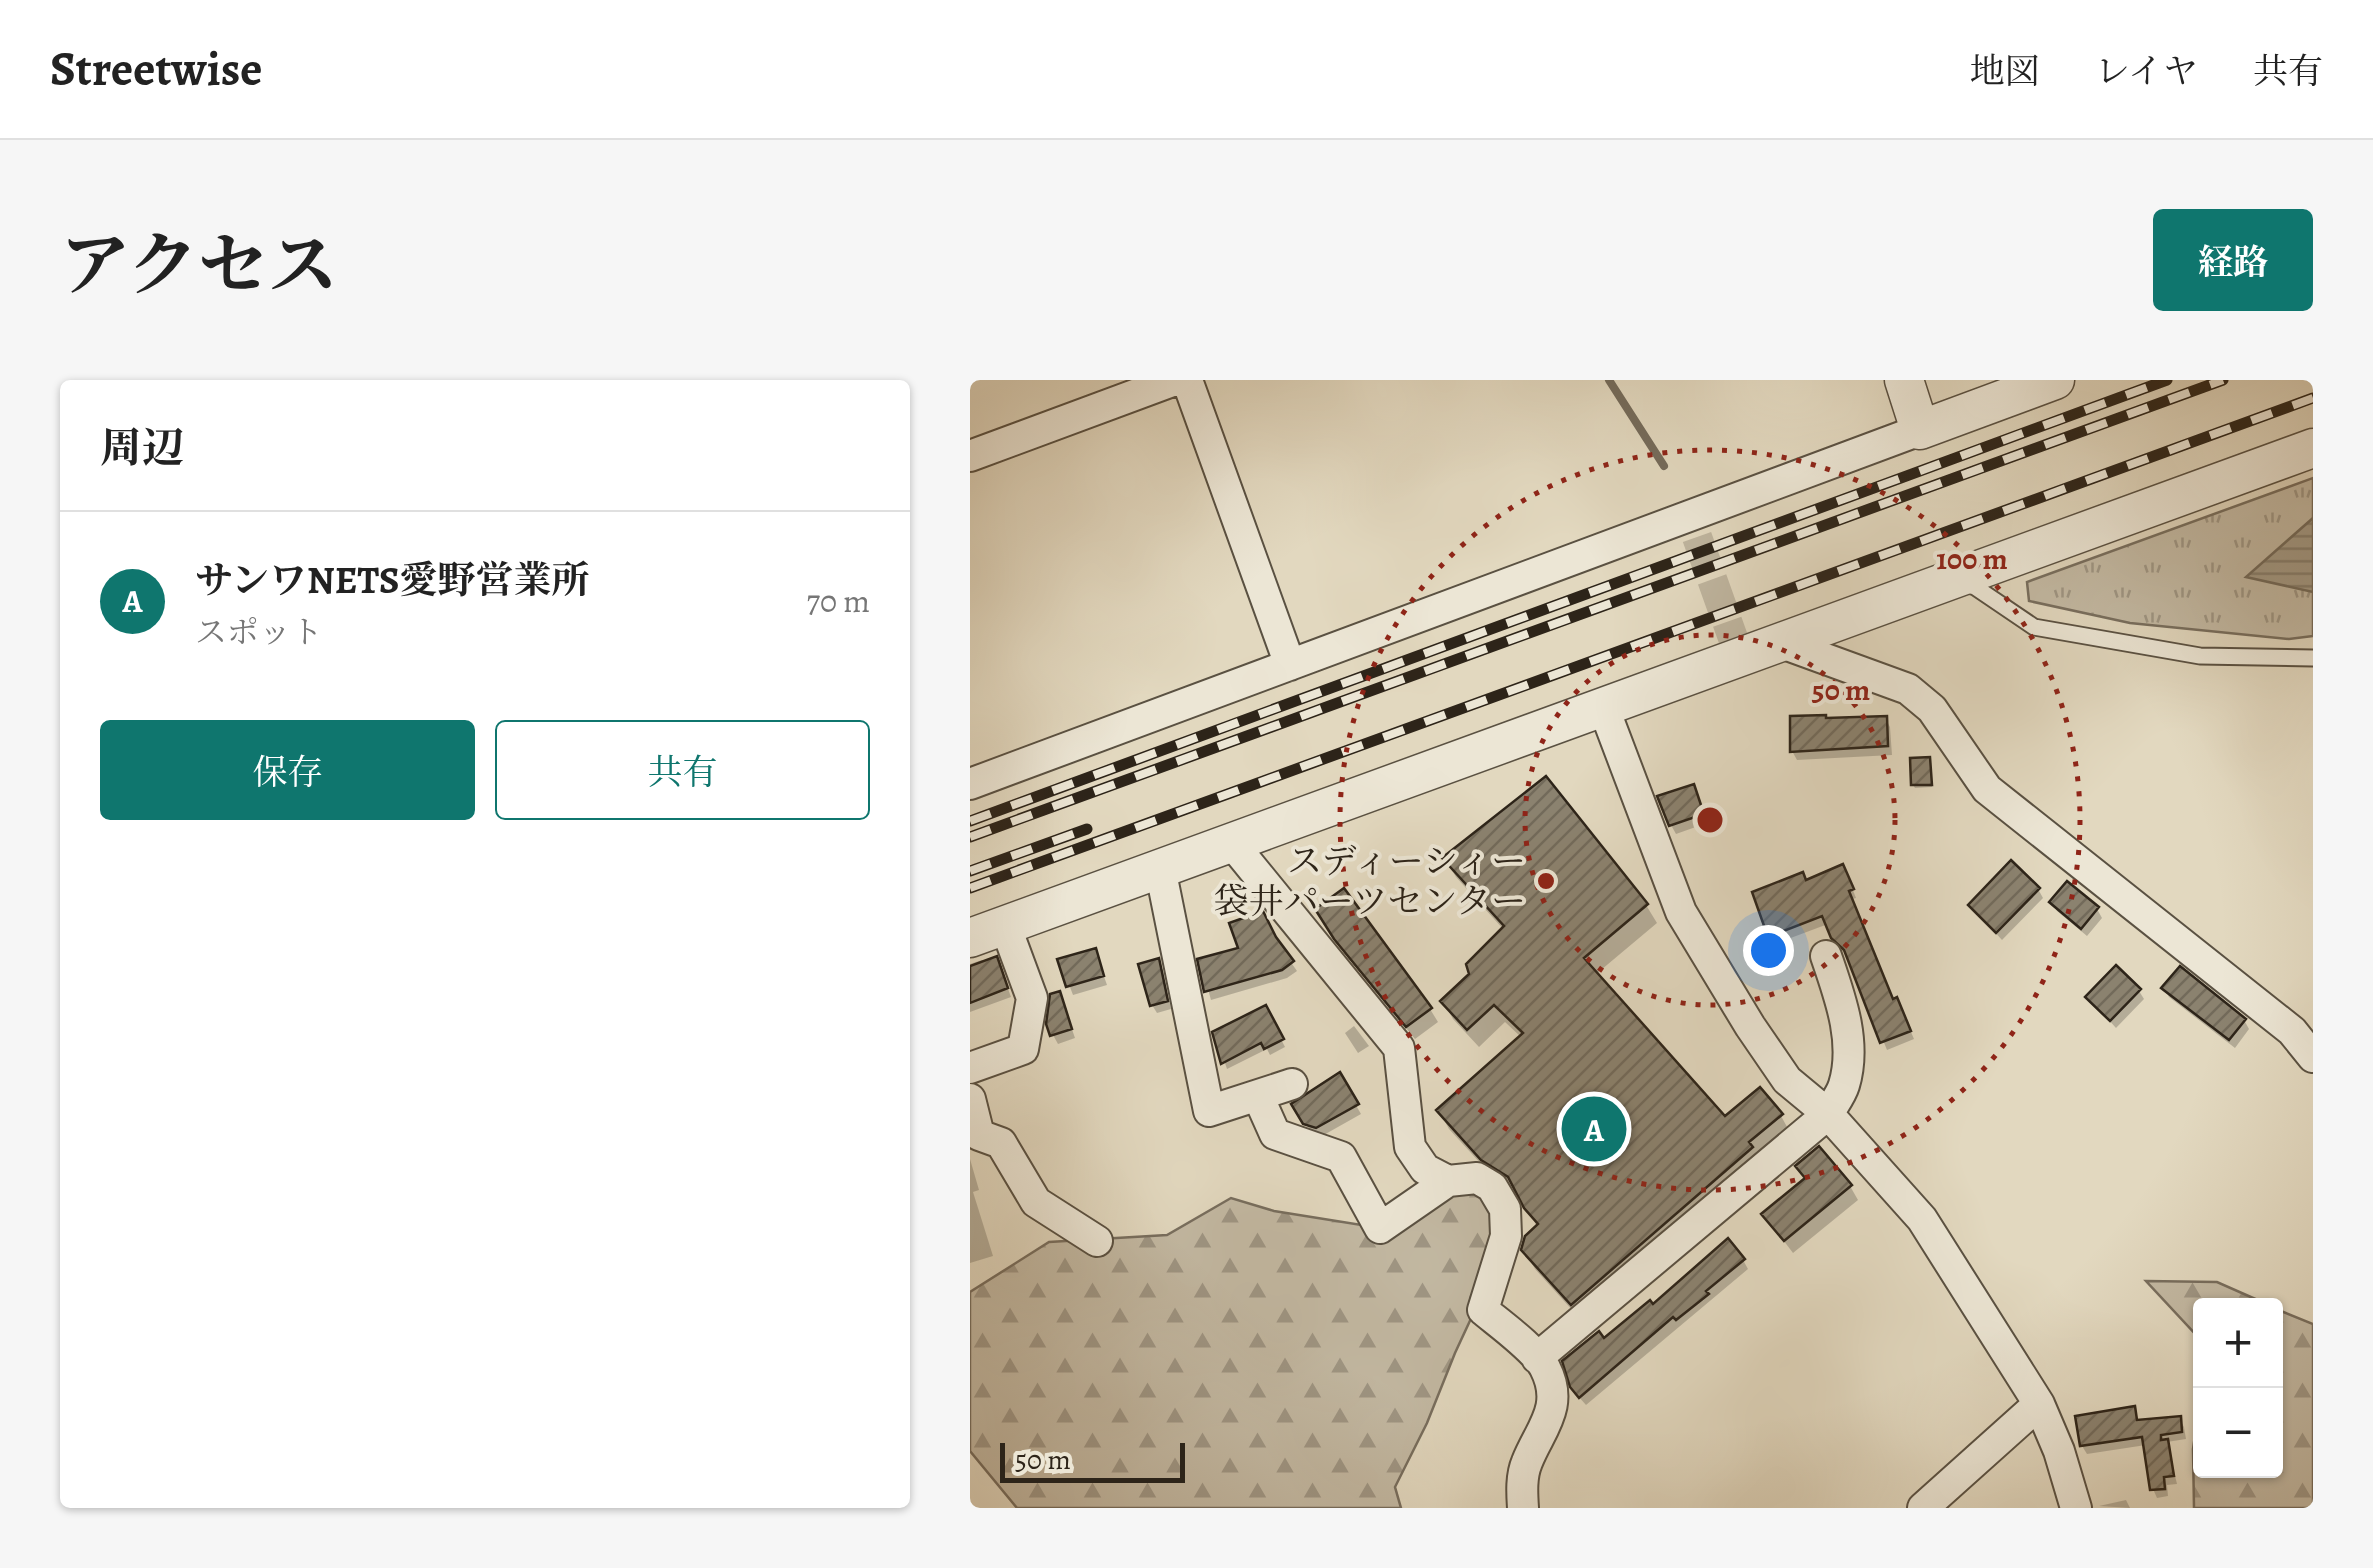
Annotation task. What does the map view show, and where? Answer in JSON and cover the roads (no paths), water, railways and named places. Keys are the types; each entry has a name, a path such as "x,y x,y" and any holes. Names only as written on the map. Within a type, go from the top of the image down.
{"street":[{"path":"970,456 1175,380"},
{"path":"1187,380 1290,665"},
{"path":"1904,380 1920,430"},
{"path":"970,784 1290,665 1693,527 1920,430 2056,380"},
{"path":"970,1068 1023,1049 1032,998 988,932 1603,706 1737,647 1779,642 2313,448"},
{"path":"1779,642 1908,689 1932,708 1987,789 2292,1030 2313,1057"},
{"path":"1603,706 1681,912 1787,1080 1828,1114 1922,1219 2039,1404 2059,1451 2076,1508"},
{"path":"1232,842 1399,1048 1410,1147 1425,1169 1448,1181"},
{"path":"1160,868 1209,1111 1292,1084"},
{"path":"1536,1358 1828,1114 1844,1086 1848,1056 1846,1016 1826,956"},
{"path":"1258,1096 1276,1134 1340,1157 1380,1228 1448,1181 1476,1178 1492,1187 1506,1209 1506,1236 1483,1310 1544,1366 1553,1391 1549,1424 1526,1464 1521,1491 1523,1508"},
{"path":"970,1099 980,1135 1001,1143 1036,1202 1097,1241"},
{"path":"1922,1508 2039,1404"}],"lane":[{"path":"1952,579 1975,587 2034,627 2200,656 2313,658"}],"waterway":[{"path":"1609,380 1664,466"}],"tunnel":[{"path":"1697,537 1733,638"}],"railway":[{"path":"970,821 2167,380"},
{"path":"970,837 2223,380"},
{"path":"970,888 2313,398"},
{"path":"970,871 1087,829"}],"place":[{"name":"スディーシィー 袋井パーツセンター","path":"1546,881"},
{"name":"サンワNETS愛野営業所","path":"1594,1129"}]}
